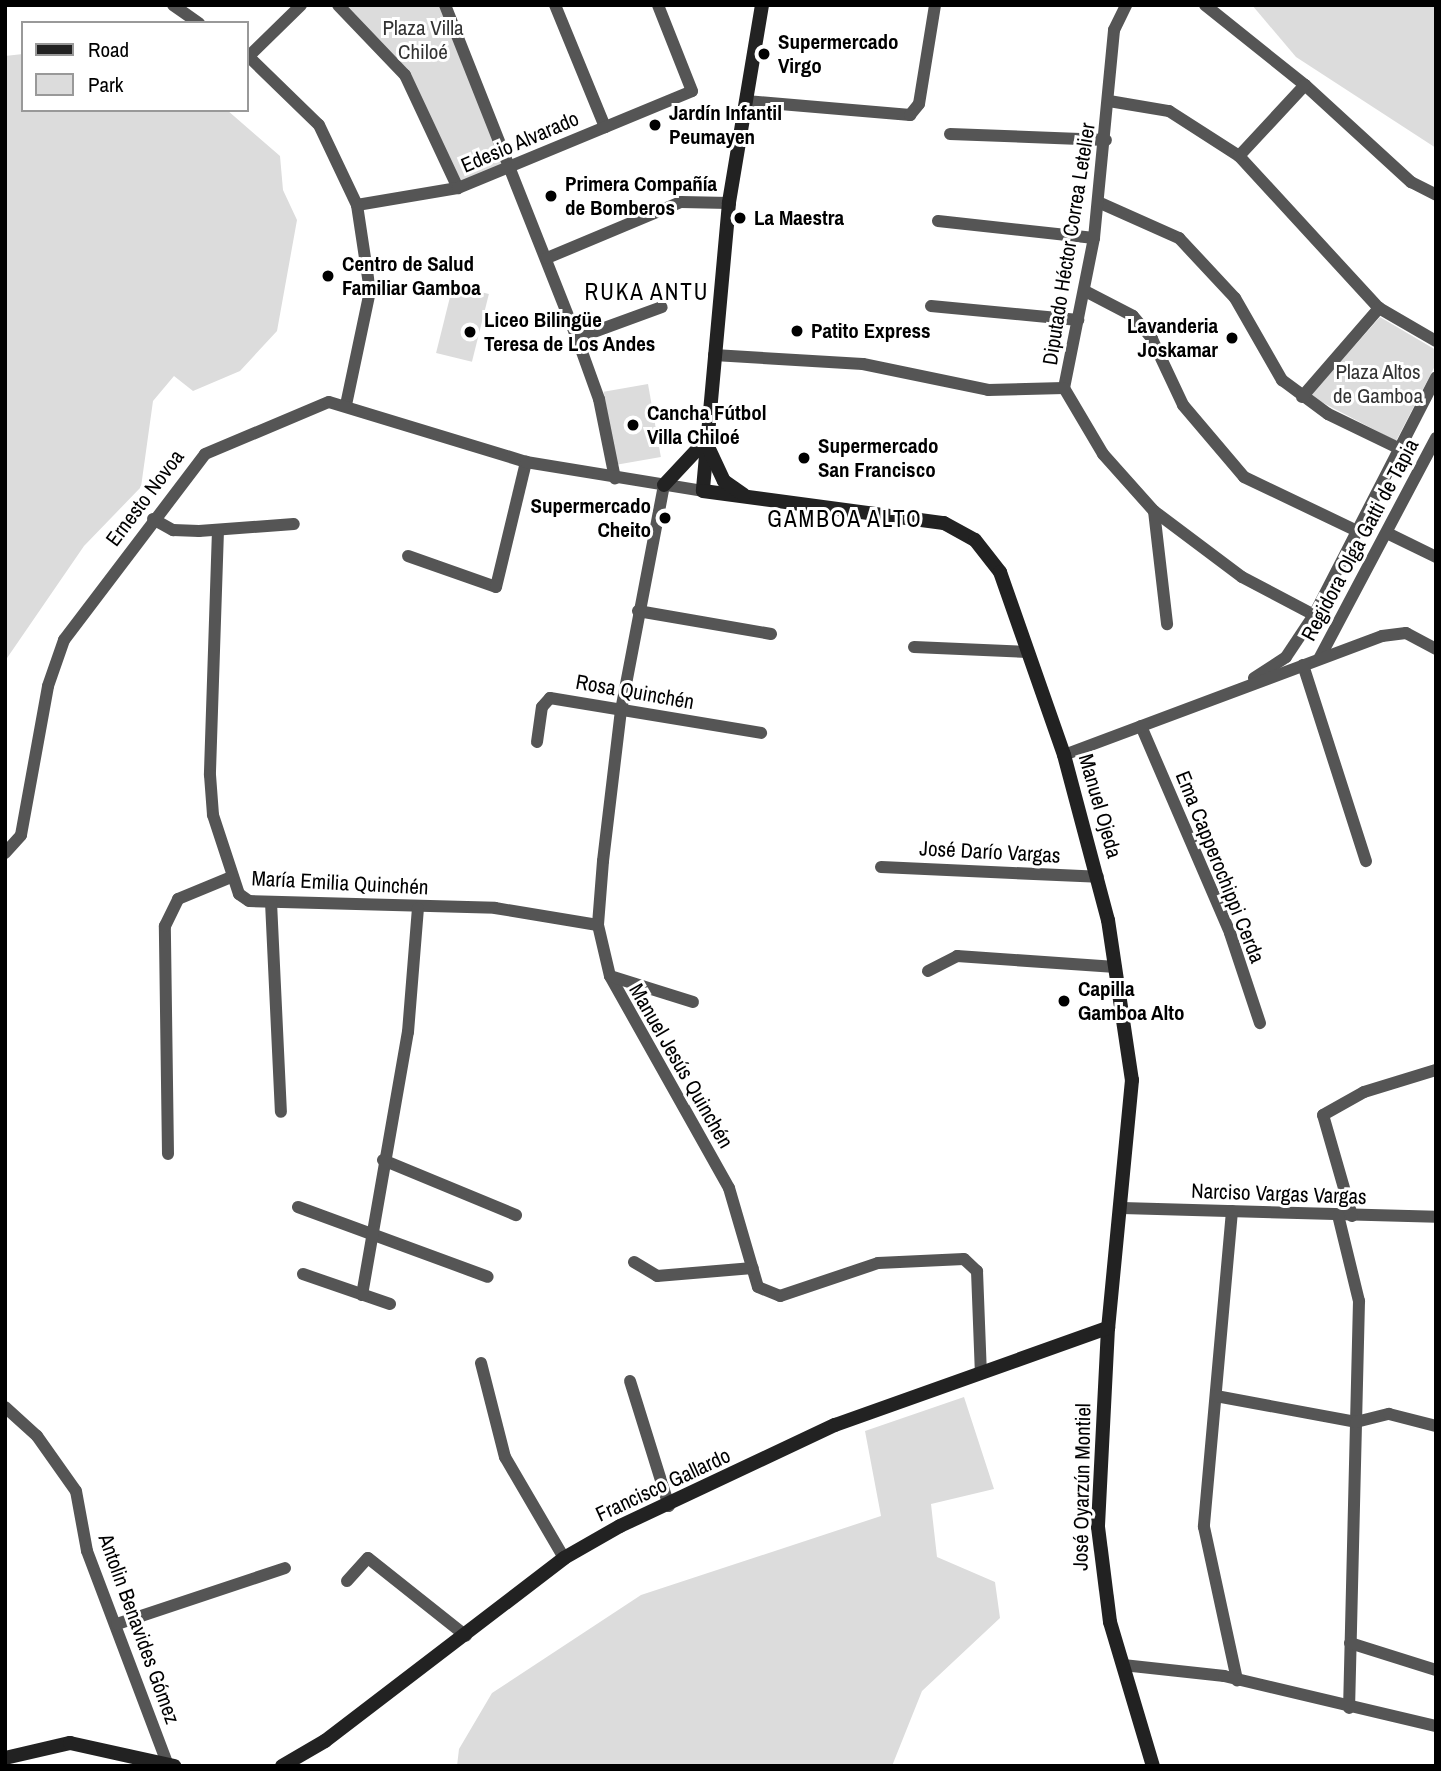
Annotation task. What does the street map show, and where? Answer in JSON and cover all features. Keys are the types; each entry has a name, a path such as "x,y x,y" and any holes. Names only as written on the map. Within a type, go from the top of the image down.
{"street":[{"path":"173,5 196,21"},
{"path":"301,5 248,56 319,125 357,205 370,290 346,405"},
{"path":"338,5 405,75 458,188"},
{"path":"445,5 577,338 598,399 615,478"},
{"path":"555,5 605,127"},
{"name":"Edesio Alvarado","path":"357,205 458,188 692,91 658,5"},
{"path":"703,491 729,203 762,5"},
{"path":"746,101 910,116 919,104 935,5"},
{"path":"1109,101 1114,30 1126,5"},
{"path":"1205,5 1305,85 1403,175 1436,195"},
{"path":"1239,156 1305,85"},
{"name":"Diputado Héctor Correa Letelier","path":"1064,388 1094,238 1109,101 1169,111 1239,156 1379,308 1436,341"},
{"path":"950,134 1106,141"},
{"path":"547,258 681,202 729,203"},
{"path":"1098,202 1161,226 1197,254 1235,298 1268,363 1302,397 1400,449"},
{"path":"938,221 1094,238"},
{"path":"1085,290 1133,316 1152,339 1183,405 1244,477 1357,531"},
{"path":"931,306 1078,320"},
{"path":"577,338 662,307"},
{"path":"1302,397 1379,308"},
{"path":"714,355 863,364 988,390 1064,388 1103,454 1154,512 1242,577 1314,615"},
{"path":"1233,691 1286,657 1314,615 1436,378"},
{"name":"Ernesto Novoa","path":"5,853 22,835 54,659 75,620 205,454 318,402 346,405 526,462 751,499"},
{"name":"Regidora Olga Gatti de Tapia","path":"1319,659 1436,438"},
{"path":"664,485 706,440"},
{"path":"706,440 724,481 751,499"},
{"path":"408,556 496,587 526,462"},
{"name":"Manuel Jesús Quinchén","path":"664,485 621,710 598,925 610,976 729,1188 758,1287 780,1296 878,1263 964,1259 977,1271 981,1373"},
{"name":"Manuel Ojeda","path":"751,499 957,529 985,550 1000,572 1065,755 1098,877 1116,967 1132,1080 1122,1208 1108,1328"},
{"path":"1154,512 1167,624"},
{"path":"153,519 173,530 218,530 293,524"},
{"name":"María Emilia Quinchén","path":"218,530 210,775 229,877 243,898 271,902 418,908 495,908 598,925"},
{"path":"1387,533 1436,556"},
{"path":"638,611 771,634"},
{"path":"1065,755 1303,664 1394,633 1436,649"},
{"path":"914,647 1028,652"},
{"path":"1303,664 1366,861"},
{"name":"Rosa Quinchén","path":"537,741 542,707 550,698 761,733"},
{"name":"Ema Capperochippi Cerda","path":"1141,726 1230,933 1260,1023"},
{"name":"José Darío Vargas","path":"881,867 1098,877"},
{"path":"168,1154 165,926 178,899 229,877"},
{"path":"271,902 281,1112"},
{"path":"362,1295 383,1160 408,1032 418,908"},
{"path":"928,971 957,956 1116,967"},
{"path":"610,976 693,1002"},
{"path":"1352,1216 1323,1115 1364,1093 1436,1070"},
{"path":"383,1160 516,1214"},
{"path":"298,1207 488,1277"},
{"name":"Narciso Vargas Vargas","path":"1122,1208 1436,1217"},
{"path":"1232,1211 1204,1527 1237,1679"},
{"path":"1338,1215 1359,1300 1349,1708"},
{"path":"634,1262 657,1276 753,1268"},
{"path":"303,1275 390,1304"},
{"name":"Francisco Gallardo","path":"282,1766 466,1636 565,1558 835,1425 1108,1328"},
{"name":"José Oyarzún Montiel","path":"1108,1328 1098,1527 1101,1577 1153,1766"},
{"path":"481,1363 505,1457 565,1558"},
{"path":"630,1381 669,1506"},
{"path":"1216,1396 1356,1422 1389,1414 1436,1426"},
{"name":"Antolin Benavides Gómez","path":"5,1407 37,1436 76,1491 87,1551 171,1764"},
{"path":"347,1581 368,1558 466,1636"},
{"path":"117,1624 285,1568"},
{"path":"1350,1643 1436,1670"},
{"path":"1124,1665 1237,1679 1349,1708 1436,1726"},
{"path":"5,1758 70,1743 171,1764"}],"green space":[{"name":"Plaza Villa Chiloé","path":"342,5 443,5 506,166 460,186 401,65"},
{"path":"1252,5 1436,5 1436,148 1296,57"},
{"path":"21,54 21,112 229,112 280,156 283,190 297,220 277,331 240,371 193,391 174,376 153,401 141,487 84,546 5,661 5,56"},
{"path":"453,285 489,294 472,362 436,353"},
{"name":"Plaza Altos de Gamboa","path":"1380,317 1436,350 1436,364 1396,441 1310,396"},
{"name":"Cancha Fútbol Villa Chiloé","path":"648,384 661,457 617,465 604,392"},
{"path":"964,1397 994,1489 931,1504 937,1557 995,1582 1000,1618 922,1691 892,1766 457,1766 459,1749 492,1693 641,1595 881,1516 865,1431"}],"place":[{"name":"Supermercado Virgo","path":"764,54"},
{"name":"Jardín Infantil Peumayen","path":"655,125"},
{"name":"Primera Compañía de Bomberos","path":"551,196"},
{"name":"La Maestra","path":"740,218"},
{"name":"Centro de Salud Familiar Gamboa","path":"328,276"},
{"name":"Patito Express","path":"797,331"},
{"name":"Liceo Bilingüe Teresa de Los Andes","path":"470,332"},
{"name":"Lavanderia Joskamar","path":"1232,338"},
{"name":"Cancha Fútbol Villa Chiloé","path":"633,425"},
{"name":"Supermercado San Francisco","path":"804,458"},
{"name":"Supermercado Cheito","path":"665,518"},
{"name":"Capilla Gamboa Alto","path":"1064,1001"}],"district":[{"name":"RUKA ANTU","path":"647,292"},
{"name":"GAMBOA ALTO","path":"845,519"}]}
